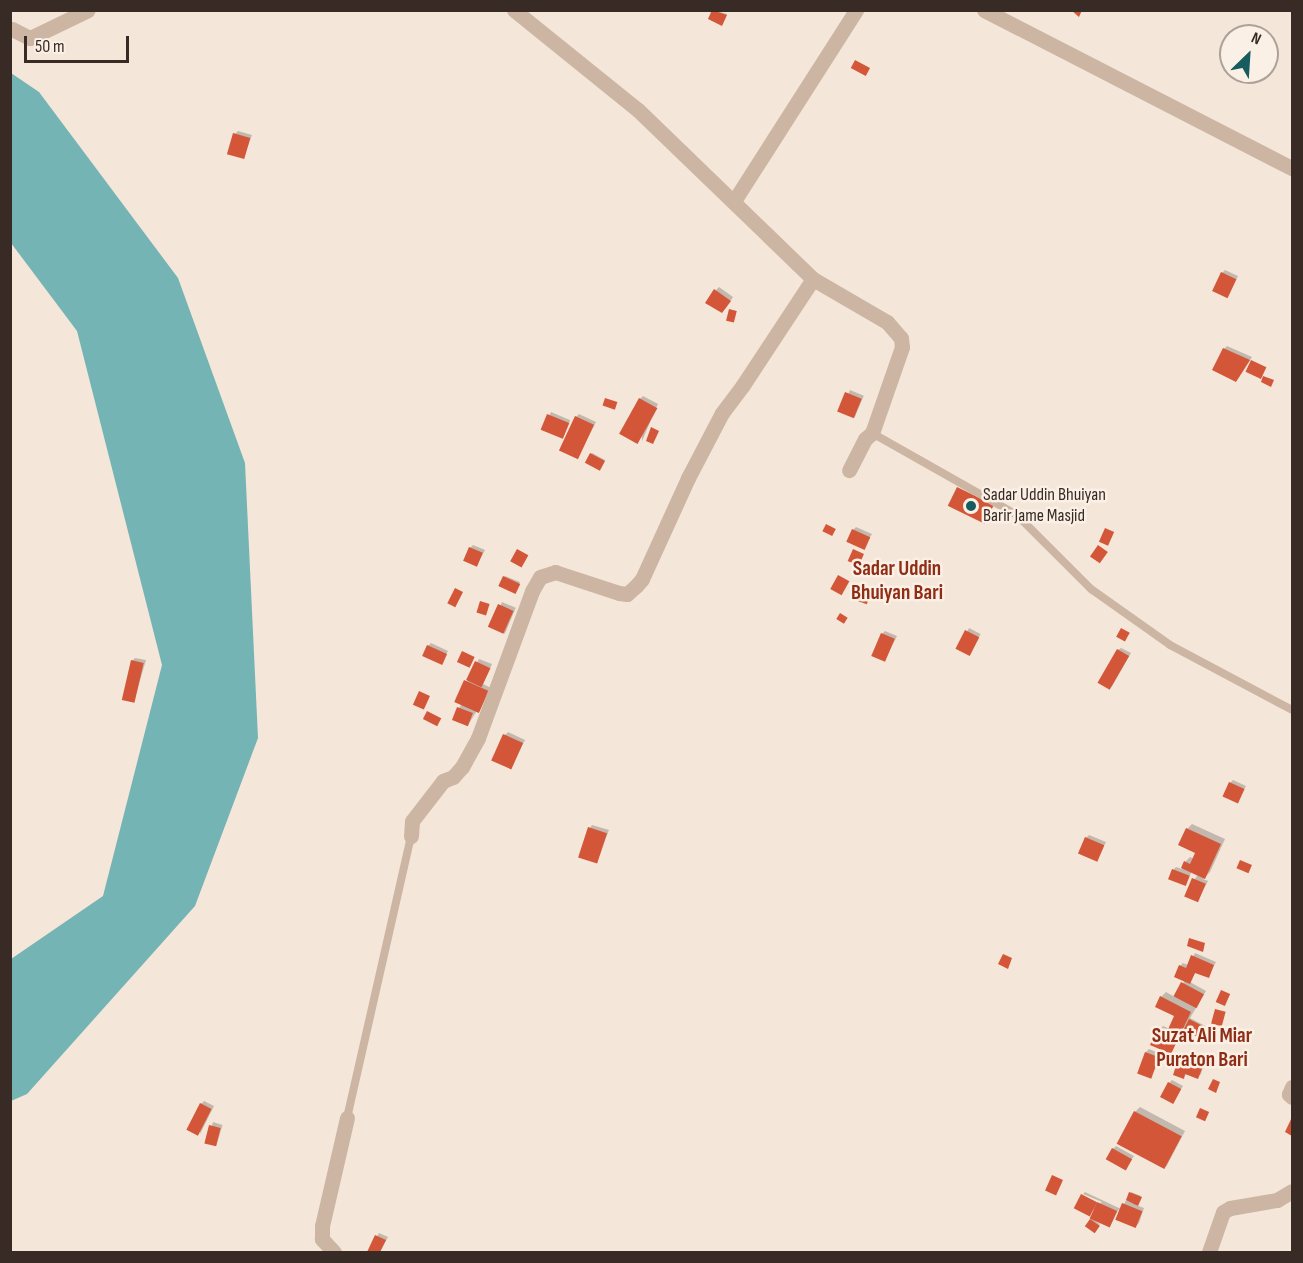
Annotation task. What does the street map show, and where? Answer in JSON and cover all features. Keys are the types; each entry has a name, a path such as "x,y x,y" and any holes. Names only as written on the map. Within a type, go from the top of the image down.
{"street":[{"path":"12,29 30,38 88,10"},
{"path":"514,10 638,110 813,279 887,322 901,338 902,347 872,433 866,439 849,470"},
{"path":"734,201 856,10"},
{"path":"984,10 1293,168"},
{"path":"411,836 412,821 443,781 453,777 462,767 478,738 532,591 540,576 555,572 619,594 627,594 636,586 642,579 688,478 722,413 813,279"},
{"path":"1293,1087 1289,1092 1293,1097"},
{"path":"334,1252 322,1239 322,1226 347,1118"},
{"path":"1209,1252 1223,1212 1230,1208 1276,1200 1293,1191"}],"lane":[{"path":"872,433 1017,515 1091,589 1170,645 1293,710"},
{"path":"347,1118 411,836"}],"water":[{"path":"11,73 39,92 178,278 245,463 258,738 195,906 27,1094 11,1101 11,959 103,896 162,665 77,331 11,243"}],"building":[{"path":"712,10 727,15 722,26 708,19"},
{"path":"1071,10 1082,10 1079,17"},
{"path":"855,60 870,68 866,76 851,68"},
{"path":"233,133 250,138 244,159 227,154"},
{"path":"1221,272 1236,279 1228,298 1212,291"},
{"path":"714,289 731,301 722,313 705,303"},
{"path":"729,309 737,311 734,323 726,321"},
{"path":"1223,348 1250,360 1236,382 1212,370"},
{"path":"1251,360 1266,367 1261,379 1246,372"},
{"path":"1263,376 1274,380 1271,387 1261,382"},
{"path":"845,392 862,399 854,418 837,411"},
{"path":"605,398 617,402 615,410 603,406"},
{"path":"639,398 657,408 637,444 619,434"},
{"path":"547,414 569,423 563,439 541,430"},
{"path":"575,416 594,425 578,459 559,450"},
{"path":"651,427 659,431 653,444 646,441"},
{"path":"590,453 605,461 600,471 585,463"},
{"path":"957,487 994,505 985,524 948,506"},
{"path":"826,524 836,529 832,536 822,531"},
{"path":"1105,528 1114,532 1108,546 1099,542"},
{"path":"852,529 870,537 865,550 846,542"},
{"path":"1098,545 1108,552 1100,563 1090,556"},
{"path":"469,547 483,553 477,567 463,561"},
{"path":"517,549 528,555 522,568 510,561"},
{"path":"853,549 864,554 859,566 848,561"},
{"path":"838,575 849,581 842,595 830,589"},
{"path":"503,576 520,584 516,594 498,586"},
{"path":"455,588 463,592 455,607 447,603"},
{"path":"863,589 871,592 867,604 858,601"},
{"path":"480,601 490,604 486,615 476,612"},
{"path":"498,604 514,611 503,634 488,627"},
{"path":"840,613 848,618 844,624 836,619"},
{"path":"1121,628 1130,633 1125,642 1116,637"},
{"path":"965,630 979,637 970,656 955,649"},
{"path":"881,633 895,639 885,662 871,656"},
{"path":"427,645 447,654 442,665 422,656"},
{"path":"1117,649 1129,656 1110,690 1098,683"},
{"path":"462,651 475,657 470,668 457,662"},
{"path":"131,660 144,663 134,703 122,700"},
{"path":"475,661 490,668 482,687 466,680"},
{"path":"464,680 489,691 479,713 454,702"},
{"path":"419,691 430,696 424,710 413,705"},
{"path":"457,707 473,713 468,726 452,720"},
{"path":"427,711 441,718 437,726 423,719"},
{"path":"503,734 523,743 511,769 491,760"},
{"path":"1229,782 1245,789 1238,804 1222,797"},
{"path":"588,827 607,833 597,864 578,857"},
{"path":"1186,828 1221,844 1205,879 1181,868 1184,861 1190,864 1195,853 1178,845"},
{"path":"1085,837 1104,845 1097,862 1078,854"},
{"path":"1240,860 1252,865 1248,873 1236,868"},
{"path":"1172,869 1190,876 1186,886 1168,879"},
{"path":"1192,878 1206,884 1198,902 1184,896"},
{"path":"1189,938 1205,943 1203,952 1187,946"},
{"path":"1003,954 1012,958 1008,969 998,964"},
{"path":"1191,955 1214,965 1209,978 1195,973 1190,984 1174,977 1179,965 1186,968"},
{"path":"1181,982 1204,994 1196,1008 1173,996"},
{"path":"1221,990 1230,994 1225,1006 1216,1002"},
{"path":"1160,996 1191,1012 1171,1054 1150,1045 1157,1030 1166,1034 1174,1016 1155,1007"},
{"path":"1215,1009 1226,1012 1222,1026 1211,1023"},
{"path":"1189,1019 1203,1026 1198,1037 1184,1030"},
{"path":"1203,1027 1213,1031 1208,1043 1198,1039"},
{"path":"1145,1052 1159,1057 1151,1079 1137,1074"},
{"path":"1188,1061 1203,1066 1198,1079 1185,1074 1184,1079 1173,1075 1176,1066 1185,1068"},
{"path":"1213,1079 1220,1082 1216,1093 1208,1089"},
{"path":"1168,1082 1181,1089 1173,1104 1160,1097"},
{"path":"200,1103 212,1109 198,1136 186,1130"},
{"path":"1200,1108 1209,1112 1205,1121 1196,1117"},
{"path":"1134,1111 1182,1136 1164,1169 1117,1144"},
{"path":"1292,1117 1292,1136 1285,1132"},
{"path":"209,1125 221,1128 216,1146 204,1143"},
{"path":"1112,1148 1132,1159 1126,1171 1106,1159"},
{"path":"1052,1175 1063,1180 1056,1195 1045,1191"},
{"path":"1129,1192 1142,1197 1138,1206 1126,1200"},
{"path":"1081,1194 1097,1202 1090,1216 1074,1208"},
{"path":"1097,1202 1117,1211 1110,1227 1090,1218"},
{"path":"1122,1203 1142,1211 1136,1228 1115,1220"},
{"path":"1090,1219 1100,1226 1095,1233 1085,1226"},
{"path":"375,1235 386,1240 380,1252 367,1252"}],"place":[{"name":"Sadar Uddin Bhuiyan Barir Jame Masjid","path":"971,506"}],"district":[{"name":"Sadar Uddin Bhuiyan Bari","path":"897,581"},
{"name":"Suzat Ali Miar Puraton Bari","path":"1202,1048"}]}
